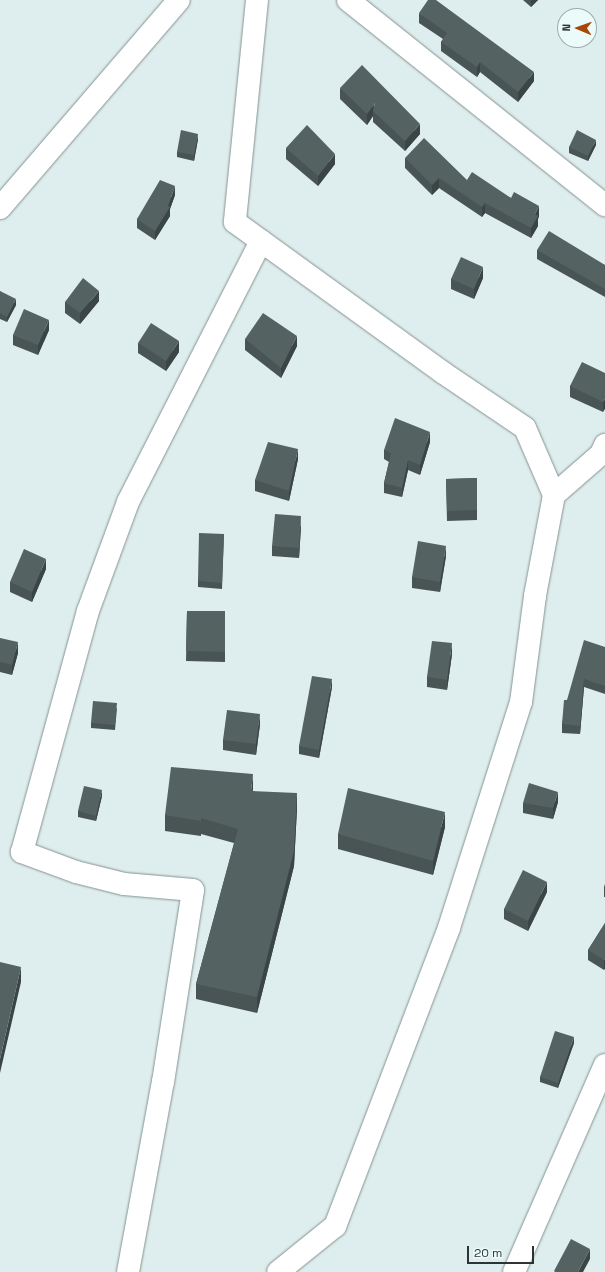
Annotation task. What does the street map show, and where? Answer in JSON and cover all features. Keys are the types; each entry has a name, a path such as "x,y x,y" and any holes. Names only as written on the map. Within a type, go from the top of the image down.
{"street":[{"path":"0,208 179,0"},
{"path":"257,0 235,222 442,372 525,428 554,495 535,596 521,702 449,928 335,1226 278,1272"},
{"path":"348,0 605,205"},
{"path":"128,1272 164,1082 192,890 124,884 76,872 22,852 88,611 128,502 261,241"},
{"path":"554,495 601,454 605,445"},
{"path":"514,1272 605,1065"}],"building":[{"path":"428,0 436,0 534,72 518,92 480,62 477,67 441,42 447,33 419,13"},
{"path":"362,65 420,124 405,141 373,111 375,103 367,114 340,88"},
{"path":"307,125 335,154 318,176 286,148"},
{"path":"181,130 198,134 194,155 177,152"},
{"path":"577,130 596,140 588,156 569,147"},
{"path":"424,138 467,180 472,172 511,198 514,192 539,206 535,214 538,216 531,228 485,203 482,207 439,178 432,185 405,158"},
{"path":"160,180 175,186 168,206 170,207 155,231 137,219"},
{"path":"549,231 605,265 605,289 537,250"},
{"path":"461,257 483,267 474,289 451,279"},
{"path":"83,278 99,291 80,313 65,302"},
{"path":"0,291 16,299 7,317 0,313"},
{"path":"24,309 49,320 38,345 13,335"},
{"path":"263,313 297,336 281,368 245,339"},
{"path":"151,323 179,341 166,361 138,343"},
{"path":"582,362 605,373 605,399 603,402 570,386"},
{"path":"395,418 430,432 420,465 408,460 402,488 384,483 391,453 384,450"},
{"path":"268,442 298,449 289,491 255,480"},
{"path":"477,478 477,510 447,511 446,479"},
{"path":"275,514 301,516 299,548 272,546"},
{"path":"199,533 224,534 222,583 198,581"},
{"path":"418,541 446,546 440,582 412,577"},
{"path":"24,549 46,559 32,592 10,582"},
{"path":"187,611 225,611 225,652 186,651"},
{"path":"0,638 18,642 12,665 0,662"},
{"path":"584,640 605,647 605,686 584,679 580,726 562,724 564,700 567,700"},
{"path":"432,641 452,643 447,680 427,677"},
{"path":"312,676 332,679 319,750 299,746"},
{"path":"93,701 117,703 115,725 91,723"},
{"path":"227,710 260,714 256,744 223,740"},
{"path":"171,767 253,774 251,791 297,793 294,851 257,997 196,984 238,829 201,818 201,821 165,815"},
{"path":"529,783 558,792 553,808 523,803"},
{"path":"84,786 102,790 96,816 78,811"},
{"path":"348,788 445,812 433,861 338,834"},
{"path":"523,870 547,882 528,921 504,909"},
{"path":"605,923 605,959 604,960 588,950"},
{"path":"0,962 21,967 0,1059"},
{"path":"555,1031 574,1037 558,1083 540,1077"},
{"path":"571,1239 590,1249 578,1272 555,1272 554,1271"}]}
